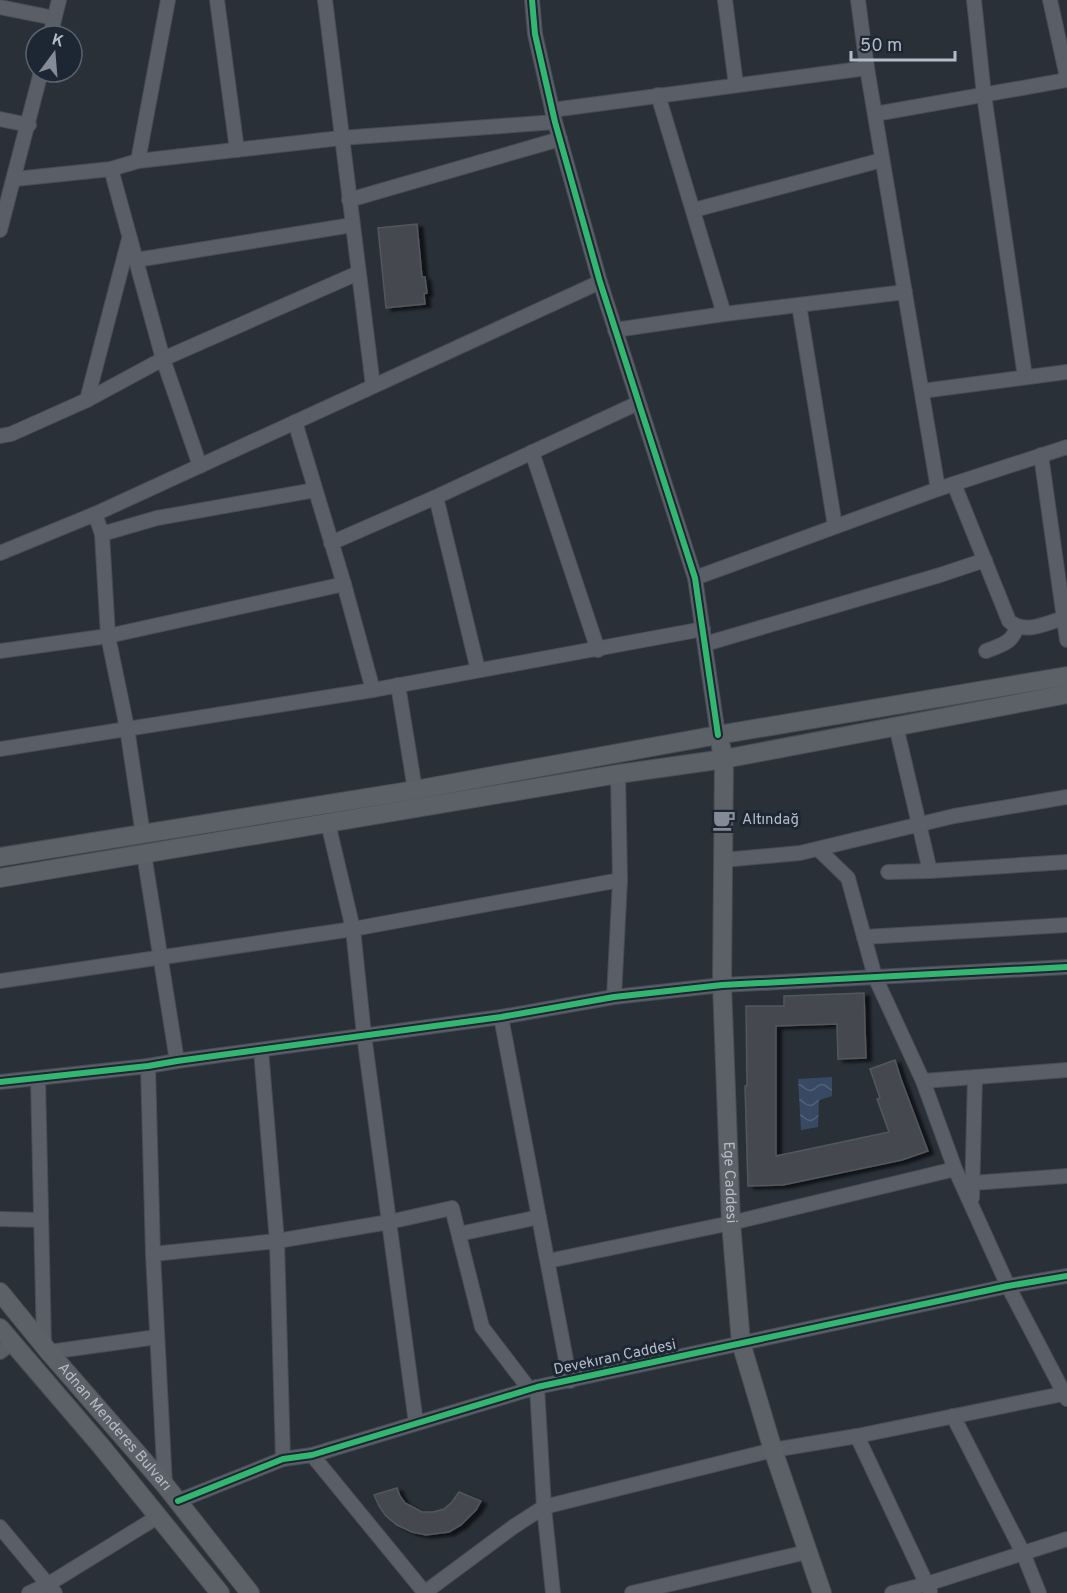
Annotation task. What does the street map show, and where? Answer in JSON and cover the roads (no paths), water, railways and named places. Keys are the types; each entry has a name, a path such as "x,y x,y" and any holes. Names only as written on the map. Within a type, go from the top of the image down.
{"main road":[{"path":"0,857 415,790 717,735 1067,676"},
{"path":"0,878 618,774 724,759 1067,694"},
{"name":"Ege Caddesi","path":"717,735 724,759 722,985 731,1223 741,1342 773,1450 822,1593"},
{"name":"Adnan Menderes Bulvarı","path":"0,1292 165,1485 250,1593"},
{"name":"Adnan Menderes Bulvarı","path":"0,1328 6,1348 159,1516 220,1593"},
{"path":"159,1516 178,1501"}],"street":[{"path":"53,24 59,0"},
{"path":"138,161 168,0"},
{"path":"217,0 237,150"},
{"path":"325,0 373,386"},
{"path":"532,0 535,34 553,116 600,282 695,578 717,735"},
{"path":"725,0 736,85"},
{"path":"858,0 874,114 938,489"},
{"path":"974,0 984,95 1024,377"},
{"path":"874,114 1067,79 1050,0"},
{"path":"0,7 54,18"},
{"path":"15,179 111,169 138,161 553,116 658,95 867,68"},
{"path":"0,230 38,84"},
{"path":"658,95 724,314"},
{"path":"0,119 29,125"},
{"path":"349,200 560,140"},
{"path":"693,210 882,160"},
{"path":"111,169 164,360 200,466"},
{"path":"136,260 352,225"},
{"path":"87,400 130,236"},
{"path":"0,436 11,434 87,400 164,360 358,273"},
{"path":"0,553 95,514 600,282"},
{"path":"615,330 905,292"},
{"path":"799,305 836,526"},
{"path":"922,391 1067,372"},
{"path":"331,543 638,402"},
{"path":"295,422 373,690"},
{"path":"695,578 938,489 1067,447"},
{"path":"532,452 598,650"},
{"path":"1041,456 1067,640"},
{"path":"954,484 1009,621 1027,629 1064,618"},
{"path":"102,534 157,518 315,490"},
{"path":"436,496 478,670"},
{"path":"95,514 102,534 108,636 127,728 143,835"},
{"path":"705,644 985,560"},
{"path":"0,651 108,636 344,584"},
{"path":"986,651 1009,642 1017,626"},
{"path":"0,749 373,690 703,629"},
{"path":"398,685 415,790"},
{"path":"896,726 930,872"},
{"path":"614,997 620,880 618,774"},
{"path":"723,860 800,853 954,816 1067,797"},
{"path":"328,823 353,929 364,1035 416,1423"},
{"path":"312,1455 424,1593 513,1527 544,1508 773,1450 1066,1395 1008,1286 955,1169 923,1081 875,977 848,878 818,849"},
{"path":"144,854 177,1061"},
{"path":"888,872 930,872 1067,862"},
{"path":"0,981 353,929 620,880"},
{"path":"864,937 1067,925"},
{"path":"0,1082 148,1066 501,1017 614,997 722,985 1067,967"},
{"path":"501,1017 570,1381"},
{"path":"261,1050 277,1241 283,1460"},
{"path":"148,1066 153,1254 165,1485"},
{"path":"923,1081 1067,1070"},
{"path":"971,1202 975,1077"},
{"path":"38,1079 47,1348 158,1337"},
{"path":"548,1261 731,1223 955,1169"},
{"path":"972,1183 1067,1176"},
{"path":"153,1254 277,1241 388,1222 452,1208 482,1327 534,1389 553,1593"},
{"path":"459,1234 539,1217"},
{"path":"0,1219 41,1220"},
{"name":"Devekıran Caddesi","path":"178,1501 283,1460 312,1455 534,1389 741,1342 1008,1286 1067,1276"},
{"path":"953,1416 1023,1553 1039,1593"},
{"path":"857,1436 929,1589"},
{"path":"29,1593 51,1589 159,1516"},
{"path":"0,1527 51,1589"},
{"path":"892,1593 929,1589 1023,1553 1067,1539"},
{"path":"632,1593 649,1591 807,1552"}],"water":[{"path":"832,1077 832,1096 819,1100 818,1127 801,1130 798,1079"}],"place":[{"name":"Altındağ","path":"724,820"}]}
